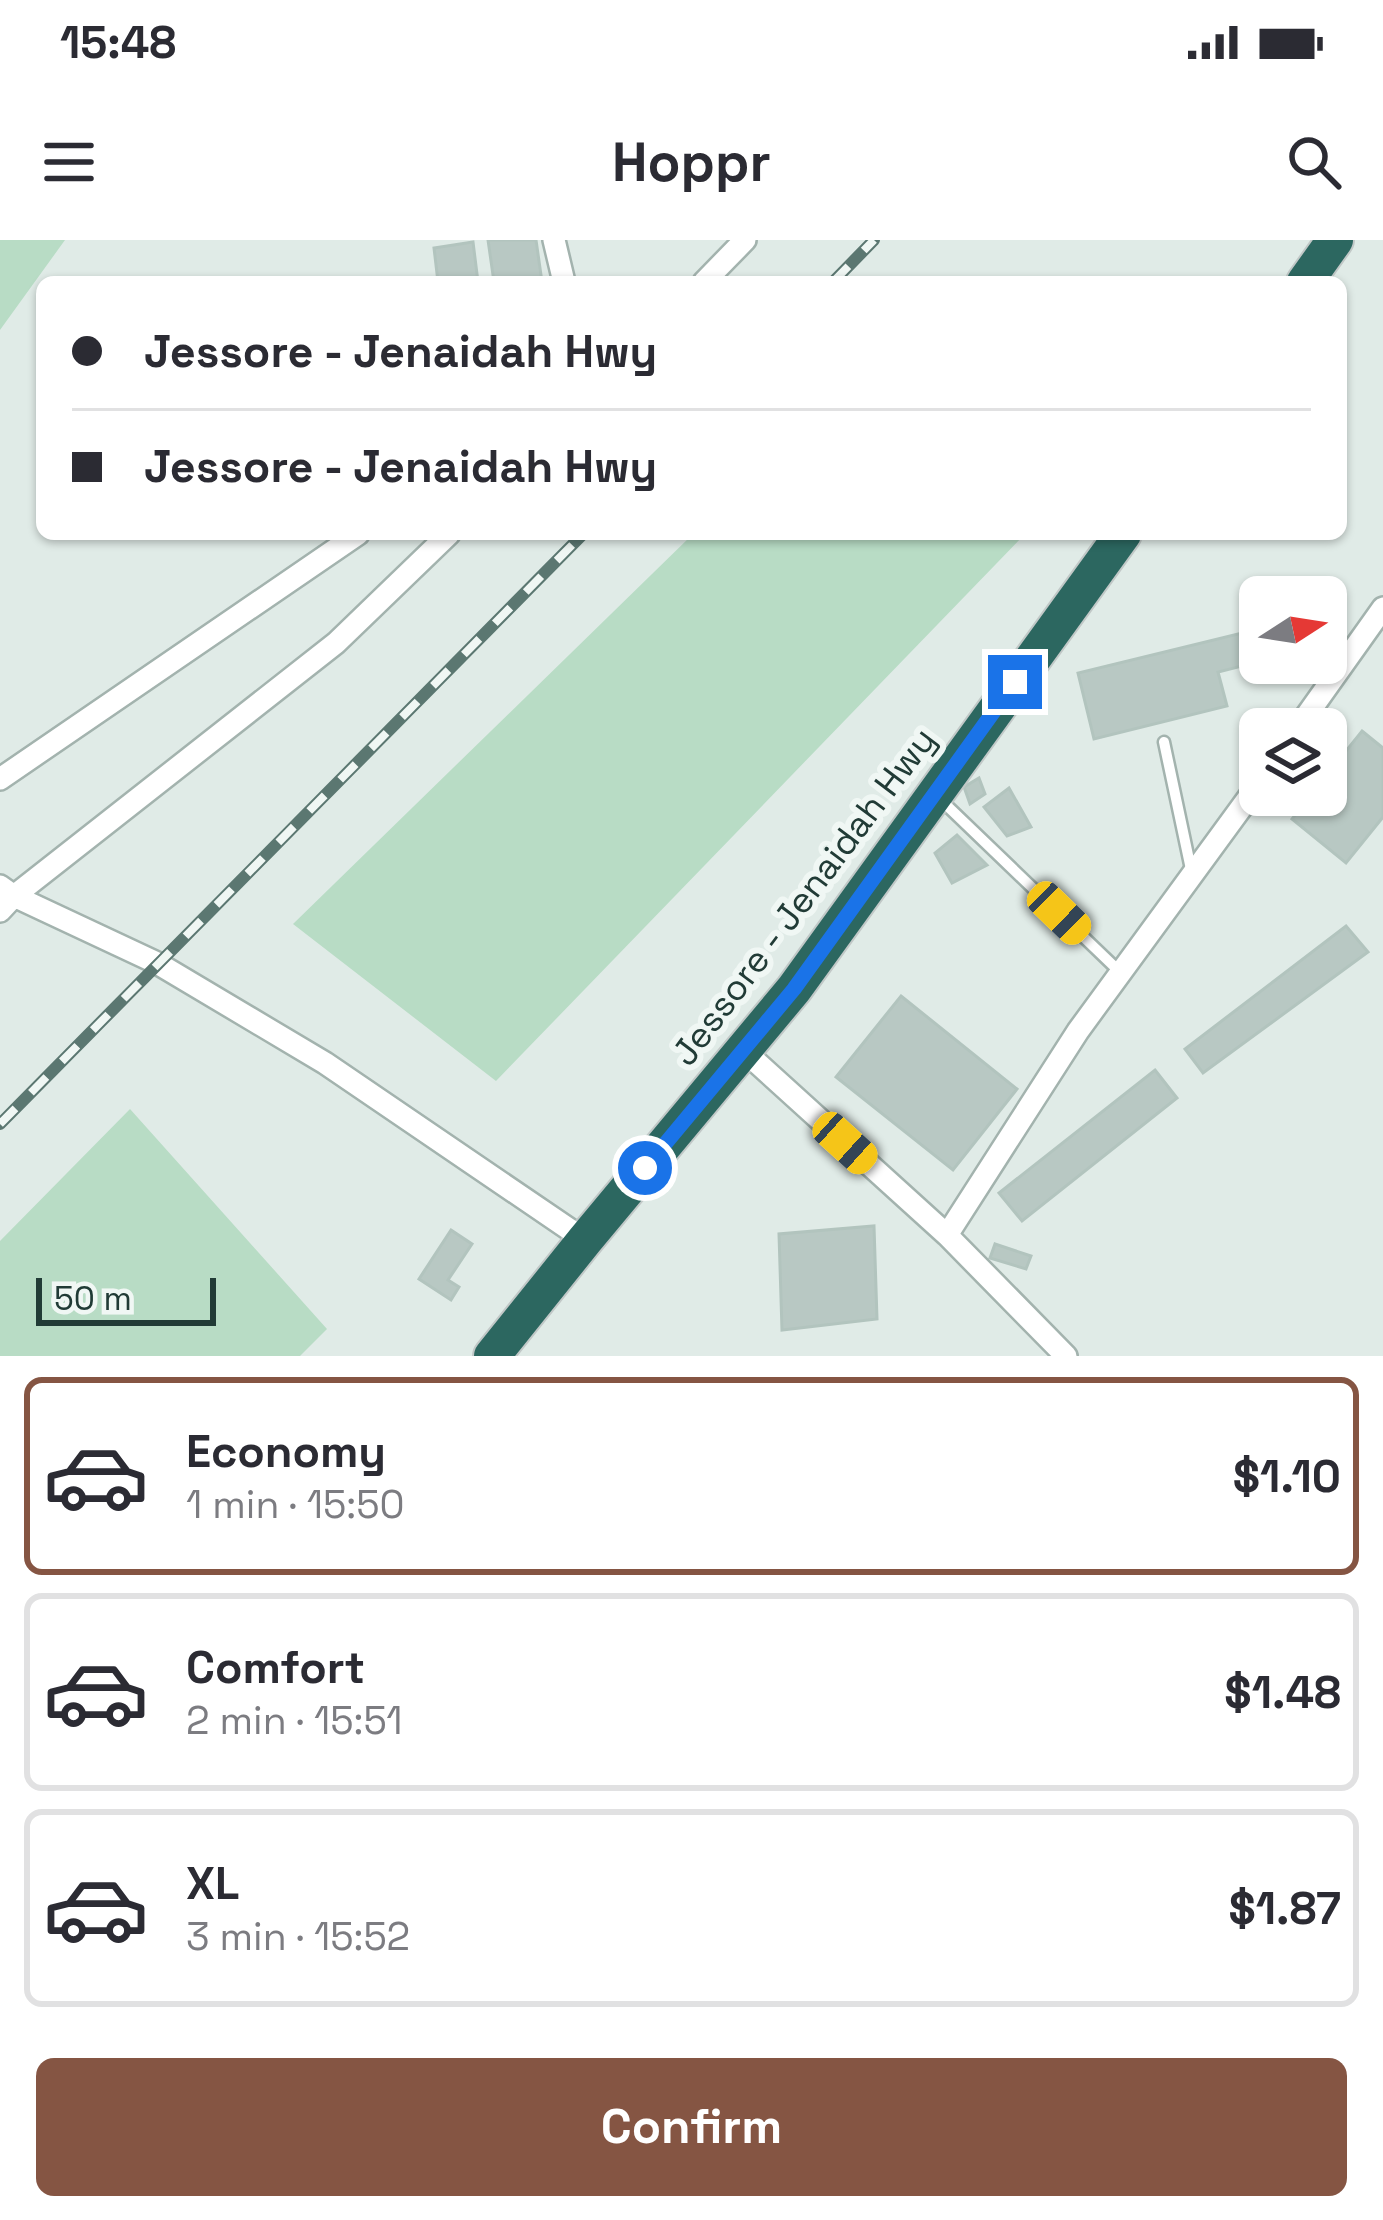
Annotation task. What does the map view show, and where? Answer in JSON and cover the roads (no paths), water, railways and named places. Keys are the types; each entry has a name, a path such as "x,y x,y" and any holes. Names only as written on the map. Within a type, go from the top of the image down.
{"highway":[{"path":"1309,276 1336,240"},
{"name":"Jessore - Jenaidah Hwy","path":"493,1356 794,989 1119,540"}],"street":[{"path":"554,240 563,276"},
{"path":"710,276 745,240"},
{"path":"0,778 349,540"},
{"path":"443,540 336,644 5,898 157,963 325,1063 585,1240"},
{"path":"1313,708 1383,608"},
{"path":"947,1235 1078,1031 1239,812"},
{"path":"743,1050 947,1235 1066,1356"}],"lane":[{"path":"1163,742 1193,877"},
{"path":"934,794 1121,973"}],"railway":[{"path":"839,276 874,240"},
{"path":"0,1124 577,540"}]}
